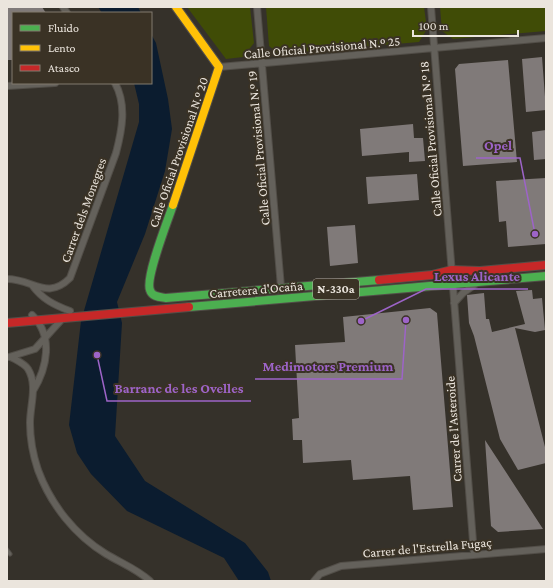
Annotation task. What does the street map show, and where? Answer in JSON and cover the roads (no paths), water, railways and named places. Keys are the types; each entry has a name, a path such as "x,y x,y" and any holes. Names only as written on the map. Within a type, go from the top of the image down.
{"street":[{"name":"Calle Oficial Provisional N.º 20","path":"150,292 148,286 150,272 219,67 176,7"},
{"name":"Calle Oficial Provisional N.º 19","path":"257,7 281,287"},
{"name":"Calle Oficial Provisional N.º 18","path":"431,7 453,282"},
{"name":"Calle Oficial Provisional N.º 25","path":"219,67 546,38"},
{"path":"7,86 39,84"},
{"name":"Carrer dels Monegres","path":"7,279 16,279 47,290 55,289 70,278 116,153 121,132 123,111 115,84"},
{"name":"Carretera d'Ocaña","path":"150,292 155,297 166,298 432,275 452,270 480,272 546,265"},
{"name":"Carretera d'Ocaña","path":"7,323 38,321 68,315 125,309 453,282 546,271"},
{"name":"Carretera d'Ocaña","path":"453,282 479,282 546,276"},
{"name":"Carrer de l'Asteroide","path":"453,282 474,554"},
{"path":"454,303 463,293 479,282"},
{"path":"9,357 35,349 68,315 40,296 32,285"},
{"path":"32,315 38,321 45,340 47,356 40,380 33,391"},
{"name":"Carretera d'Ocaña","path":"7,317 68,315"},
{"path":"9,357 27,367 32,379 33,391 30,421 32,445 38,470 57,508 74,529 93,545 141,572 150,581"},
{"name":"Carrer de l'Estrella Fugaç","path":"314,580 320,574 341,566 546,549"}],"lane":[{"path":"7,550 10,554"}],"water":[{"path":"98,7 138,7 140,12 101,12"},
{"path":"152,36 156,43 168,99 172,129 165,171 145,234 117,302 122,323 115,436 145,481 245,543 268,572 271,581 239,581 224,558 127,511 91,474 77,453 69,425 81,321 139,122 139,104 134,84 152,84"}],"place":[{"name":"Opel","path":"535,234"},
{"name":"Medimotors Premium","path":"406,320"},
{"name":"Lexus Alicante","path":"361,321"},
{"name":"Barranc de les Ovelles","path":"97,355"}]}
